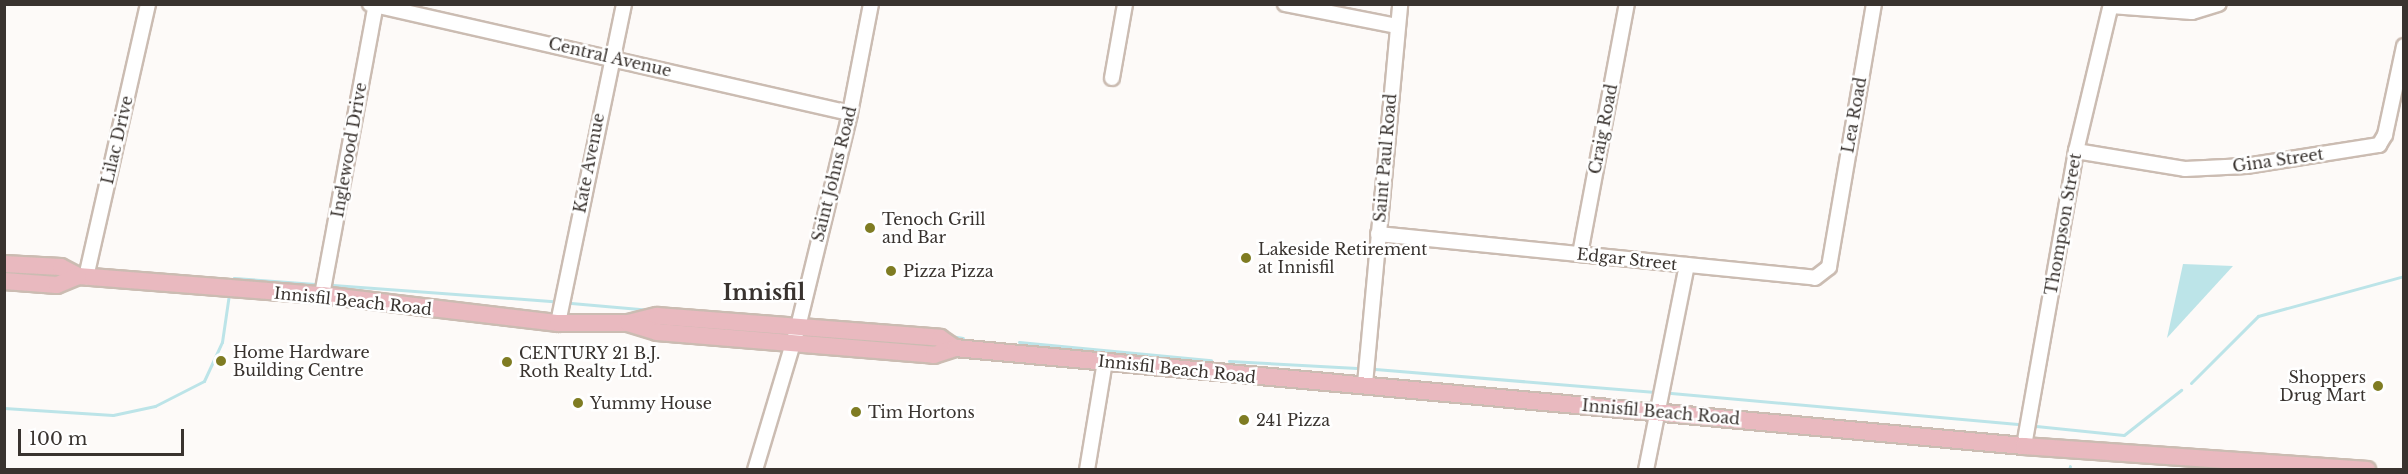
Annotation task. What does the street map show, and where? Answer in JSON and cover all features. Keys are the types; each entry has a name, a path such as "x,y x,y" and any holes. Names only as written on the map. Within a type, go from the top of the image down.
{"main road":[{"name":"Innisfil Beach Road","path":"4,264 61,267 82,276 322,296 558,323 628,323 657,316 796,335 940,338 955,348 1106,361 1219,375 1365,384 2024,446 2367,470"},
{"name":"Innisfil Beach Road","path":"4,281 57,285 82,276"}],"street":[{"name":"Lilac Drive","path":"82,276 148,4"},
{"name":"Kate Avenue","path":"558,323 624,4"},
{"name":"Saint Johns Road","path":"754,470 796,335 850,113 871,4"},
{"path":"1112,78 1125,4"},
{"path":"1285,4 1397,26"},
{"name":"Saint Paul Road","path":"1365,384 1400,4"},
{"name":"Craig Road","path":"1580,254 1627,4"},
{"name":"Lea Road","path":"1834,225 1874,4"},
{"path":"2111,5 2192,12 2219,4"},
{"name":"Central Avenue","path":"374,5 612,57 850,113"},
{"name":"Inglewood Drive","path":"322,296 374,5"},
{"name":"Thompson Street","path":"2024,446 2076,151 2111,5"},
{"name":"Gina Street","path":"2076,151 2185,169 2246,166 2379,145 2385,135 2403,46"},
{"name":"Edgar Street","path":"1378,234 1815,278 1829,267 1834,225"},
{"path":"1646,470 1687,265"},
{"path":"1087,470 1106,361"}],"water":[{"path":"2183,264 2233,266 2167,338"}],"waterway":[{"path":"2191,383 2258,316 2404,276"},
{"path":"233,282 234,278 315,284"},
{"path":"333,285 553,301"},
{"path":"4,408 113,415 155,406 204,381 222,342 229,294"},
{"path":"571,303 651,310"},
{"path":"950,336 963,338"},
{"path":"1019,342 1211,360"},
{"path":"1229,361 1357,368"},
{"path":"1375,369 1652,392"},
{"path":"2036,426 2124,435 2181,390"},
{"path":"1671,393 2018,424"},
{"path":"2069,470 2070,466"}],"place":[{"name":"Tenoch Grill and Bar","path":"870,228"},
{"name":"Lakeside Retirement at Innisfil","path":"1246,258"},
{"name":"Pizza Pizza","path":"891,271"},
{"name":"Home Hardware Building Centre","path":"221,361"},
{"name":"CENTURY 21 B.J. Roth Realty Ltd.","path":"507,362"},
{"name":"Shoppers Drug Mart","path":"2378,386"},
{"name":"Yummy House","path":"578,403"},
{"name":"Tim Hortons","path":"856,412"},
{"name":"241 Pizza","path":"1244,420"}],"district":[{"name":"Innisfil","path":"764,293"}]}
